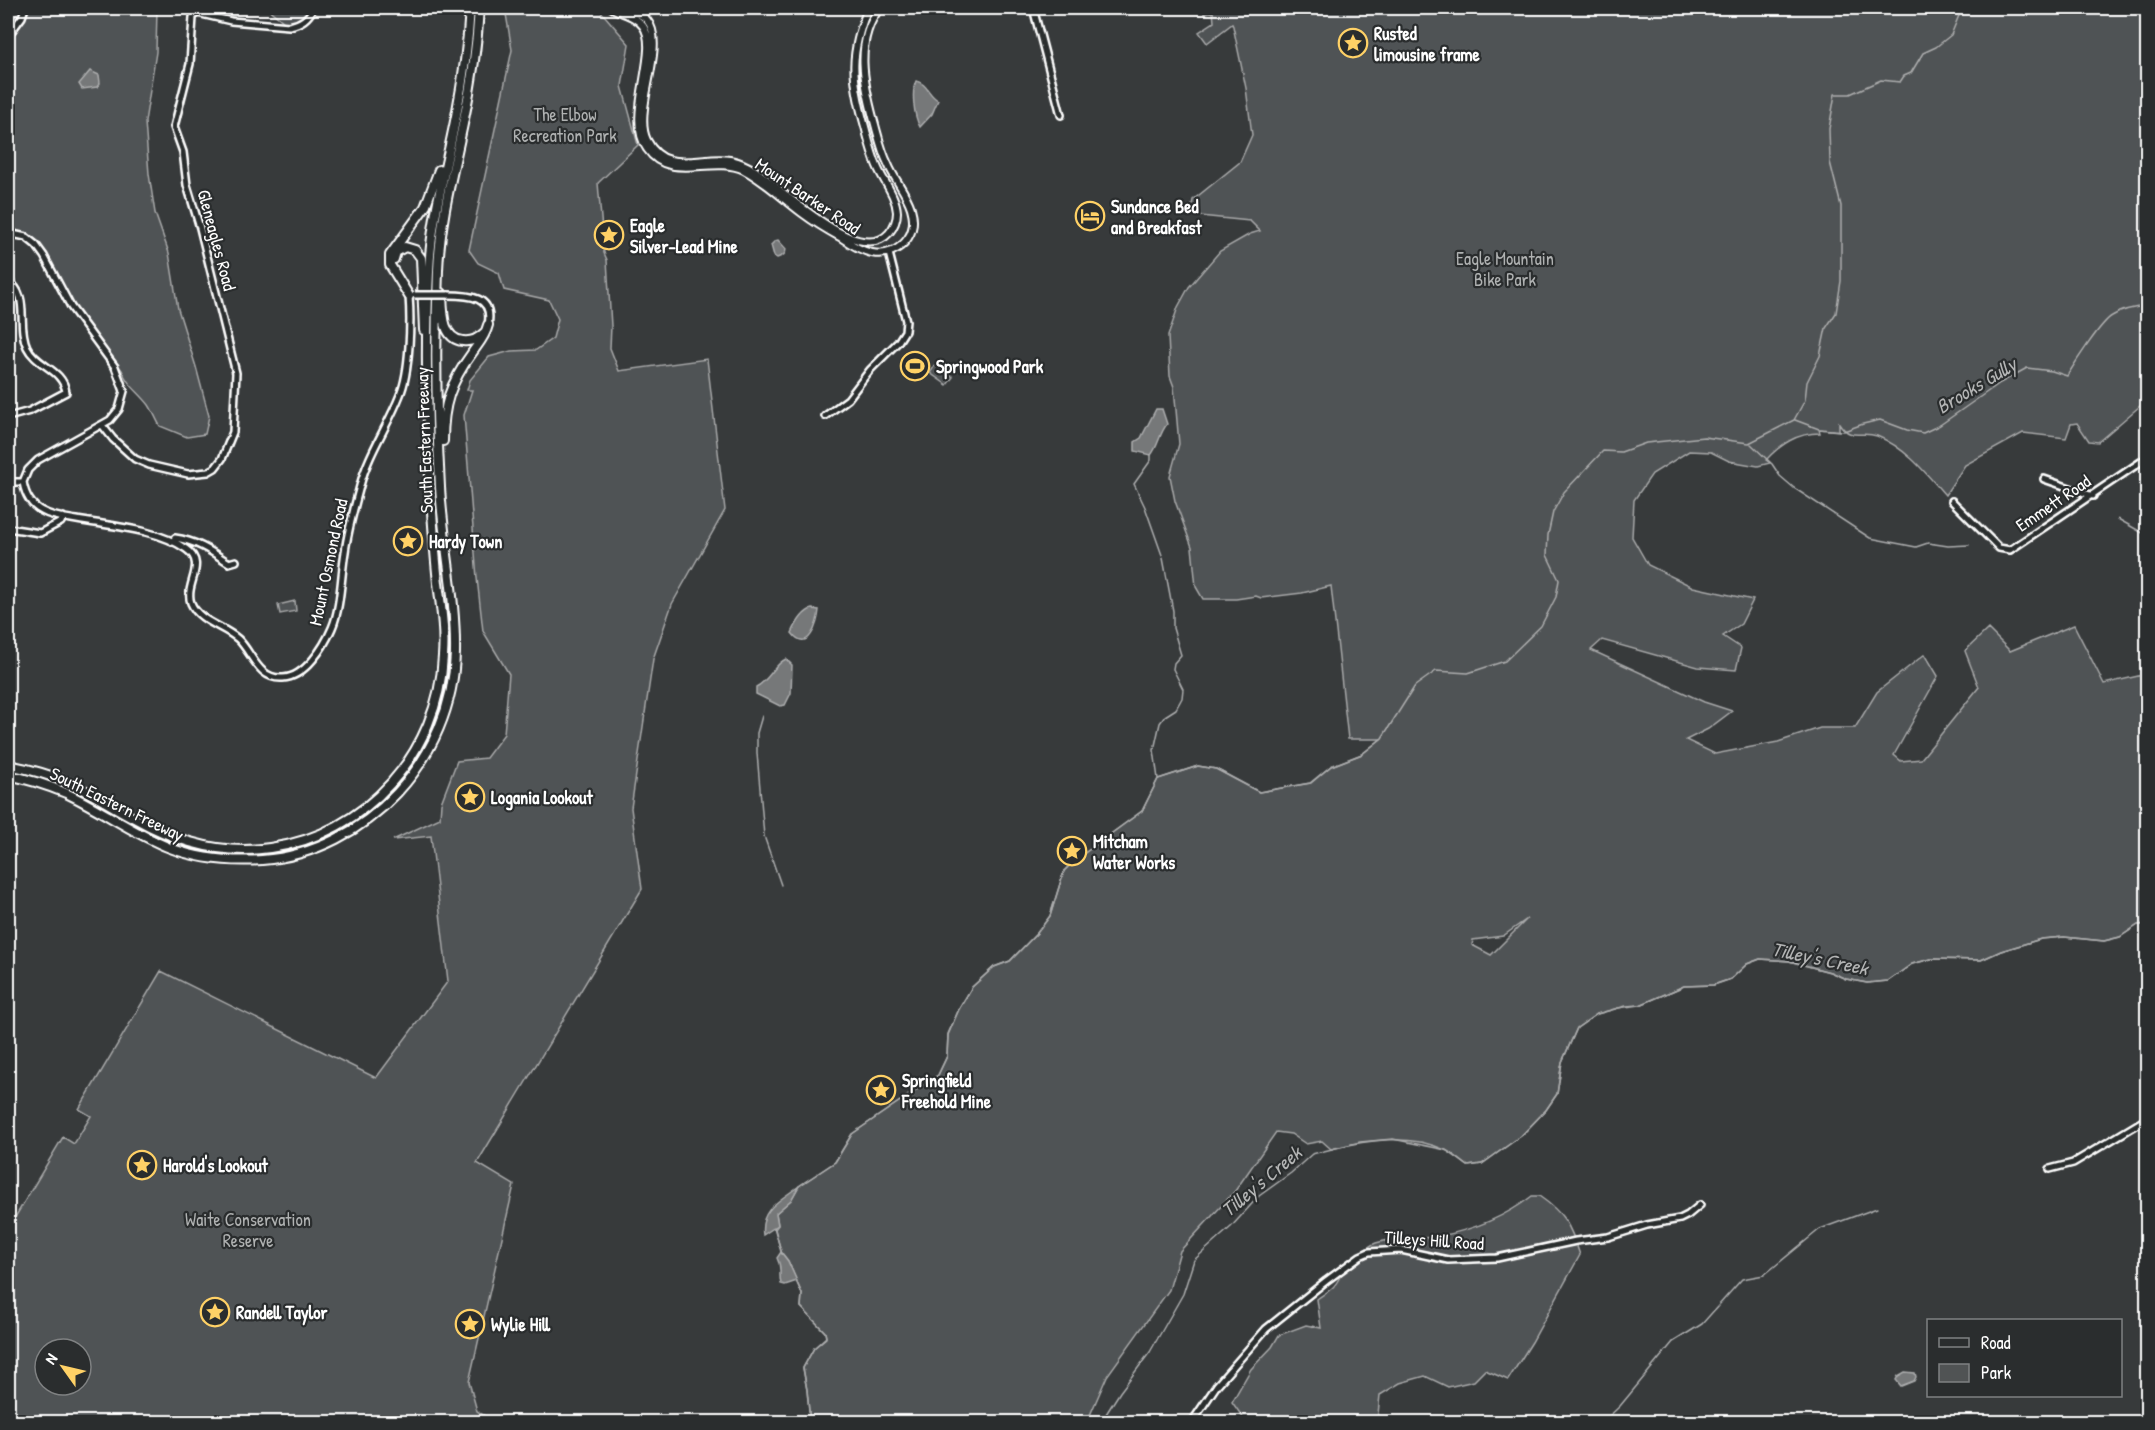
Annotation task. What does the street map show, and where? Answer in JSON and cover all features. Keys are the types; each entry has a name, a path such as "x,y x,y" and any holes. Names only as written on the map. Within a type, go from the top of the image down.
{"highway":[{"name":"South Eastern Freeway","path":"8,765 73,785 178,839 224,849 271,848 293,843 338,826 376,800 392,783 419,745 437,701 441,678 443,632 434,537 428,359 429,272 433,227 461,87 470,8"},
{"name":"South Eastern Freeway","path":"8,775 45,784 68,794 130,829 172,849 218,860 264,860 296,854 332,841 353,830 390,802 406,784 431,744 448,701 455,654 441,513 437,418 438,270 441,230 447,196 470,89 479,8"},
{"path":"412,295 390,265 390,255 425,207 431,195 461,87"},
{"path":"447,196 442,286 445,325 451,335 463,341 476,339 483,334 488,325"},
{"path":"412,295 394,260 396,252 405,247 415,250 421,258 423,319 428,359"},
{"path":"441,513 443,428 446,402 453,384 482,340 488,325"}],"main road":[{"name":"Mount Barker Road","path":"612,8 638,20 648,36 639,121 642,141 651,155 666,164 682,168 722,164 743,170 804,215 852,245 873,254 889,253"},
{"name":"Mount Barker Road","path":"622,8 643,16 651,26 653,35 644,125 645,138 655,152 675,162 722,159 738,162 756,171 807,211 847,236 861,242 872,242 884,237 894,224 897,215 896,205 872,153 853,73 856,41 868,8"},
{"path":"872,242 876,249 889,253 903,244 911,232 913,221 908,201 882,152 866,88 863,58 866,39 880,8"},
{"path":"884,237 889,253"}],"street":[{"path":"8,36 22,17 25,8"},
{"name":"Gleneagles Road","path":"102,425 113,439 135,459 164,469 188,474 202,473 214,470 222,459 233,432 236,373 187,185 183,152 174,124 190,64 192,20 195,14 199,13 231,21 289,26 298,24 313,8"},
{"path":"1033,8 1061,115"},
{"path":"8,232 26,237 36,245 50,265 71,307 119,375 124,391 122,403 116,414 102,425 38,460 26,472 23,482 8,482"},
{"path":"825,416 848,399 870,370 898,342 904,332 906,321 889,253"},
{"path":"8,281 16,286 21,299 21,330 32,356 58,374 66,386 66,392 30,411 8,417"},
{"path":"412,295 473,296 487,308 488,325"},
{"name":"Mount Osmond Road","path":"23,482 29,500 44,513 156,535 188,550 195,560 196,569 190,593 193,606 204,618 238,639 259,669 275,678 295,675 308,664 333,626 345,551 363,475 404,382 412,295"},
{"name":"Emmett Road","path":"1952,501 1999,548 2010,550 2148,457"},
{"path":"2044,479 2093,496"},
{"path":"8,528 40,533 61,522 63,517"},
{"path":"172,542 176,538 195,542 210,548 229,563 236,561"},
{"path":"2050,1169 2073,1163 2148,1118"},
{"name":"Tilleys Hill Road","path":"1192,1422 1216,1384 1266,1329 1326,1281 1369,1252 1401,1250 1448,1260 1497,1258 1576,1241 1608,1237 1647,1225 1680,1219 1700,1205"}],"green space":[{"path":"25,8 157,8 156,52 145,122 149,174 155,213 169,253 178,309 209,416 205,434 187,437 160,426 149,405 130,384 84,321 62,285 47,254 29,235 8,227 8,36"},
{"path":"267,8 313,8 305,18 289,26"},
{"name":"Waite Conservation Reserve","path":"505,8 598,8 629,44 622,86 638,145 598,183 604,253 607,260 610,348 619,371 707,359 725,510 672,604 653,659 631,808 642,889 477,1163 514,1185 469,1382 477,1411 494,1422 8,1422 8,1229 63,1137 74,1144 91,1116 79,1109 161,971 376,1078 448,981 431,836 393,840 440,818 441,803 457,761 486,758 504,734 509,674 483,631 464,415 472,390 467,390 470,380 489,357 511,351 536,350 553,338 558,319 549,300 504,290 499,273 478,263 469,250 512,50"},
{"name":"Eagle Mountain Bike Park","path":"1204,8 2147,8 2147,400 2098,442 2089,441 2077,423 2071,424 2066,438 2023,433 1965,465 1945,495 1914,461 1897,447 1871,434 1852,434 1843,429 1839,423 1839,431 1819,429 1820,433 1790,440 1766,460 1770,463 1758,466 1729,461 1711,452 1689,451 1652,474 1634,500 1632,537 1648,565 1693,587 1753,600 1741,624 1723,636 1741,648 1736,670 1698,667 1602,640 1591,650 1704,702 1732,711 1708,729 1686,740 1715,754 1778,742 1820,728 1855,728 1877,692 1925,654 1938,676 1894,755 1901,761 1921,759 1979,687 1965,651 1988,629 2010,651 2074,625 2104,684 2147,674 2147,924 2138,925 2120,937 2104,941 2064,937 2041,939 2001,951 1981,960 1931,959 1912,964 1888,981 1867,983 1846,979 1830,972 1789,961 1760,959 1747,964 1731,979 1714,985 1684,986 1640,1005 1597,1014 1577,1028 1562,1062 1557,1094 1546,1110 1521,1136 1482,1164 1468,1166 1448,1151 1417,1141 1374,1141 1331,1149 1322,1141 1306,1144 1291,1134 1276,1132 1235,1191 1180,1251 1169,1290 1107,1376 1087,1422 810,1422 803,1368 814,1348 826,1337 825,1332 801,1307 802,1294 788,1261 781,1252 775,1229 778,1225 776,1213 791,1200 799,1186 835,1162 852,1134 938,1075 947,1056 948,1034 972,987 994,967 1010,961 1037,933 1050,916 1064,871 1075,860 1142,811 1158,779 1198,766 1216,769 1259,792 1310,783 1331,766 1362,754 1381,739 1348,739 1331,586 1302,593 1261,598 1256,596 1236,599 1203,599 1196,587 1192,547 1175,501 1170,476 1179,444 1174,387 1170,376 1168,336 1178,307 1189,287 1220,251 1260,231 1250,221 1200,216 1191,211 1193,200 1240,162 1252,135 1246,88 1233,26 1232,24 1207,43 1199,32 1214,22 1213,11 1204,14","holes":["1527,919 1491,955 1472,945 1473,940 1503,936"]},
{"path":"936,364 953,377 947,385 930,373"},
{"path":"295,601 296,611 280,614 278,605"},
{"path":"1532,1196 1539,1196 1566,1221 1580,1255 1532,1342 1508,1380 1485,1370 1474,1381 1448,1387 1425,1376 1400,1383 1380,1395 1378,1414 1374,1422 1246,1422 1232,1402 1251,1369 1272,1347 1279,1335 1306,1325 1321,1328 1317,1299 1337,1283 1342,1273 1362,1252 1371,1245 1384,1241 1440,1236 1464,1230 1511,1210"}],"shaded area":[{"path":"90,71 99,75 100,83 97,87 82,89 79,84"},
{"path":"916,81 923,84 938,100 932,114 920,127 914,104"},
{"path":"778,240 786,249 782,256 777,258 774,256 771,245"},
{"path":"1156,409 1162,409 1167,424 1156,447 1151,455 1135,451 1135,442 1141,438"},
{"path":"812,609 819,610 814,629 807,639 798,639 792,633 797,622"},
{"path":"786,659 792,665 791,693 785,705 780,706 756,694 756,687 778,664"},
{"path":"799,1186 791,1200 776,1213 778,1225 763,1235 764,1218 768,1212"},
{"path":"781,1252 797,1281 785,1285 781,1284 780,1265 777,1258"},
{"path":"1905,1372 1915,1373 1916,1377 1914,1381 1901,1386 1896,1380"}],"waterway":[{"path":"1158,779 1198,766 1216,769 1259,792 1311,783 1331,766 1362,754 1382,738 1415,686 1436,671 1468,673 1505,661 1541,626 1556,597 1559,580 1547,555 1553,512 1564,492 1603,451 1621,452 1646,443 1704,437 1749,443 1794,420 1805,400 1807,382 1820,356 1826,328 1836,313 1841,281 1841,206 1830,162 1829,129 1835,94 1850,94 1881,80 1900,82 1904,76 1911,73 1923,53 1936,47 1951,35 1962,8"},
{"name":"Brooks Gully","path":"1795,420 1819,429 1844,431 1880,420 1923,433 1940,425 2000,383 2027,368 2052,371 2067,376 2088,343 2107,320 2125,310 2148,306"},
{"path":"1751,444 1794,488 1870,538 1916,547 1928,543 1948,546 1969,545"},
{"path":"799,1186 835,1162 852,1134 938,1075 947,1056 948,1035 972,987 994,967 1010,961 1037,933 1050,916 1064,871 1075,860 1142,811 1158,779 1154,750 1160,723 1165,716 1176,709 1182,698 1183,689 1173,669 1174,663 1181,655 1173,628 1173,611 1163,558 1145,507 1134,484 1151,460 1151,455"},
{"path":"2118,519 2148,536"},
{"path":"762,716 757,733 757,753 764,836 781,885"},
{"name":"Tilley's Creek","path":"1101,1422 1150,1352 1183,1294 1194,1260 1231,1227 1259,1196 1291,1173 1312,1154 1360,1142 1393,1139 1446,1150 1468,1166 1482,1164 1521,1136 1546,1110 1557,1094 1562,1062 1577,1028 1597,1014 1626,1006 1640,1005 1684,986 1713,985 1731,979 1747,964 1760,959 1789,961 1830,972 1846,979 1867,983 1888,981 1912,964 1931,959 1981,960 2001,951 2041,939 2064,937 2104,941 2120,937 2138,925 2148,924"},
{"path":"1603,1422 1620,1406 1673,1342 1702,1324 1742,1279 1764,1275 1820,1229 1877,1208"},
{"path":"774,1227 782,1254"},
{"path":"796,1281 802,1294 801,1307 825,1332 826,1338 814,1348 803,1368 810,1422"},
{"path":"1394,1422 1405,1419 1425,1422"}],"place":[{"name":"Rusted limousine frame","path":"1353,43"},
{"name":"Sundance Bed and Breakfast","path":"1090,216"},
{"name":"Eagle Silver-Lead Mine","path":"609,235"},
{"name":"Springwood Park","path":"915,366"},
{"name":"Hardy Town","path":"408,541"},
{"name":"Logania Lookout","path":"470,797"},
{"name":"Mitcham Water Works","path":"1072,851"},
{"name":"Springfield Freehold Mine","path":"881,1090"},
{"name":"Harold's Lookout","path":"142,1165"},
{"name":"Randell Taylor","path":"215,1312"},
{"name":"Wylie Hill","path":"470,1324"}],"park label":[{"name":"The Elbow Recreation Park","path":"565,124"}]}
